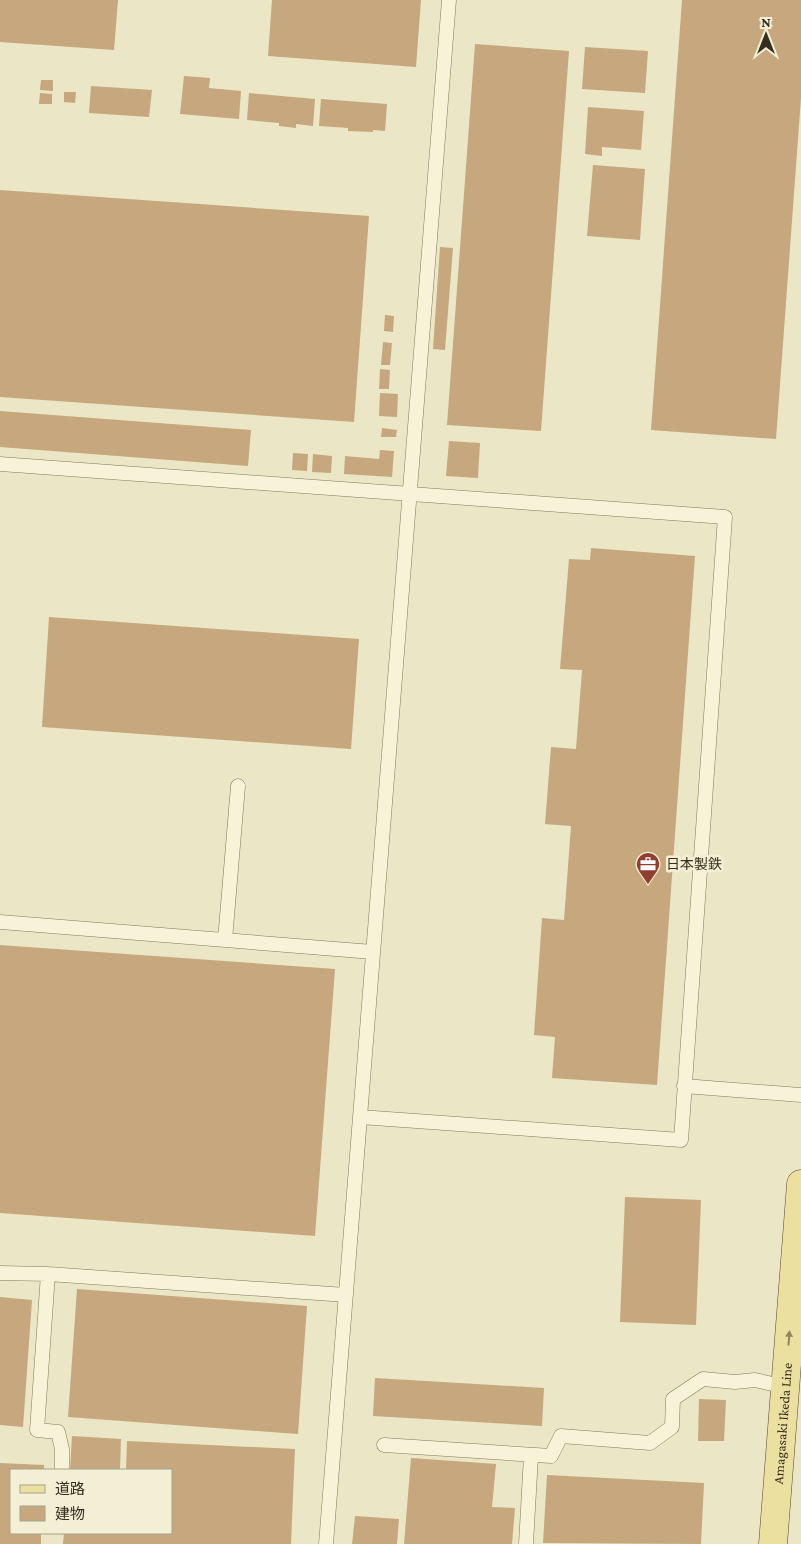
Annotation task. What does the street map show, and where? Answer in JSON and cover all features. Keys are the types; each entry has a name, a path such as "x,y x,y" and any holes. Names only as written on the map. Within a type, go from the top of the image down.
{"main road":[{"name":"Amagasaki Ikeda Line","path":"774,1544 801,1184"}],"lane":[{"path":"326,1544 449,0"},
{"path":"0,464 725,517 680,1140 360,1117"},
{"path":"225,940 238,786"},
{"path":"0,922 373,952"},
{"path":"684,1086 801,1094"},
{"path":"0,1273 48,1274 346,1295"},
{"path":"48,1274 38,1430 58,1432 62,1450 62,1469"},
{"path":"384,1445 551,1456 561,1436 650,1443 672,1427 673,1399 703,1379 735,1382 755,1380 786,1387"},
{"path":"526,1544 531,1456"}],"building":[{"path":"0,0 118,0 114,50 0,42"},
{"path":"272,0 421,0 416,67 268,56"},
{"path":"682,0 801,0 801,98 776,439 651,430"},
{"path":"475,44 569,51 541,431 447,425"},
{"path":"585,47 648,51 645,93 582,89"},
{"path":"184,76 210,78 209,88 241,91 239,119 180,114"},
{"path":"41,80 53,80 53,91 40,90"},
{"path":"91,86 152,90 149,117 89,113"},
{"path":"64,92 76,92 75,103 64,102"},
{"path":"40,93 52,94 52,104 39,104"},
{"path":"249,93 315,99 313,126 296,124 296,128 279,126 279,123 247,120"},
{"path":"321,99 387,104 385,131 348,131 348,128 319,126"},
{"path":"588,107 644,111 641,150 602,147 602,156 585,154"},
{"path":"593,165 645,169 640,240 587,236"},
{"path":"0,190 369,216 354,422 0,397"},
{"path":"440,247 453,248 445,350 433,349"},
{"path":"385,315 394,316 393,332 384,331"},
{"path":"383,342 392,343 390,365 381,365"},
{"path":"380,369 390,370 389,389 379,389"},
{"path":"380,393 398,394 397,417 379,416"},
{"path":"0,411 251,430 248,466 0,447"},
{"path":"382,428 397,430 396,437 381,437"},
{"path":"449,441 480,443 478,478 446,476"},
{"path":"380,450 394,451 392,477 344,474 345,456 379,459"},
{"path":"293,453 308,454 307,471 292,470"},
{"path":"313,454 332,456 331,473 312,472"},
{"path":"591,548 695,556 657,1085 552,1078 555,1037 534,1035 542,918 564,920 571,826 545,824 551,747 576,749 582,670 560,669 569,559 590,560"},
{"path":"49,617 359,639 351,749 42,727"},
{"path":"0,945 335,969 315,1236 0,1213"},
{"path":"625,1197 701,1200 696,1325 620,1322"},
{"path":"77,1289 307,1306 298,1434 68,1417"},
{"path":"0,1297 32,1300 23,1427 0,1425"},
{"path":"375,1378 544,1388 542,1426 373,1416"},
{"path":"699,1399 726,1400 724,1441 698,1441"},
{"path":"72,1436 121,1439 120,1469 70,1469"},
{"path":"127,1441 295,1449 291,1544 63,1544 64,1534 172,1534 172,1469 126,1469"},
{"path":"411,1458 496,1464 492,1507 515,1508 512,1544 404,1544"},
{"path":"0,1463 44,1465 44,1469 10,1469 10,1534 41,1534 41,1544 0,1544"},
{"path":"547,1475 704,1483 701,1544 543,1543"},
{"path":"355,1516 399,1519 397,1544 352,1544"}],"place":[{"name":"日本製鉄","path":"648,885"}]}
